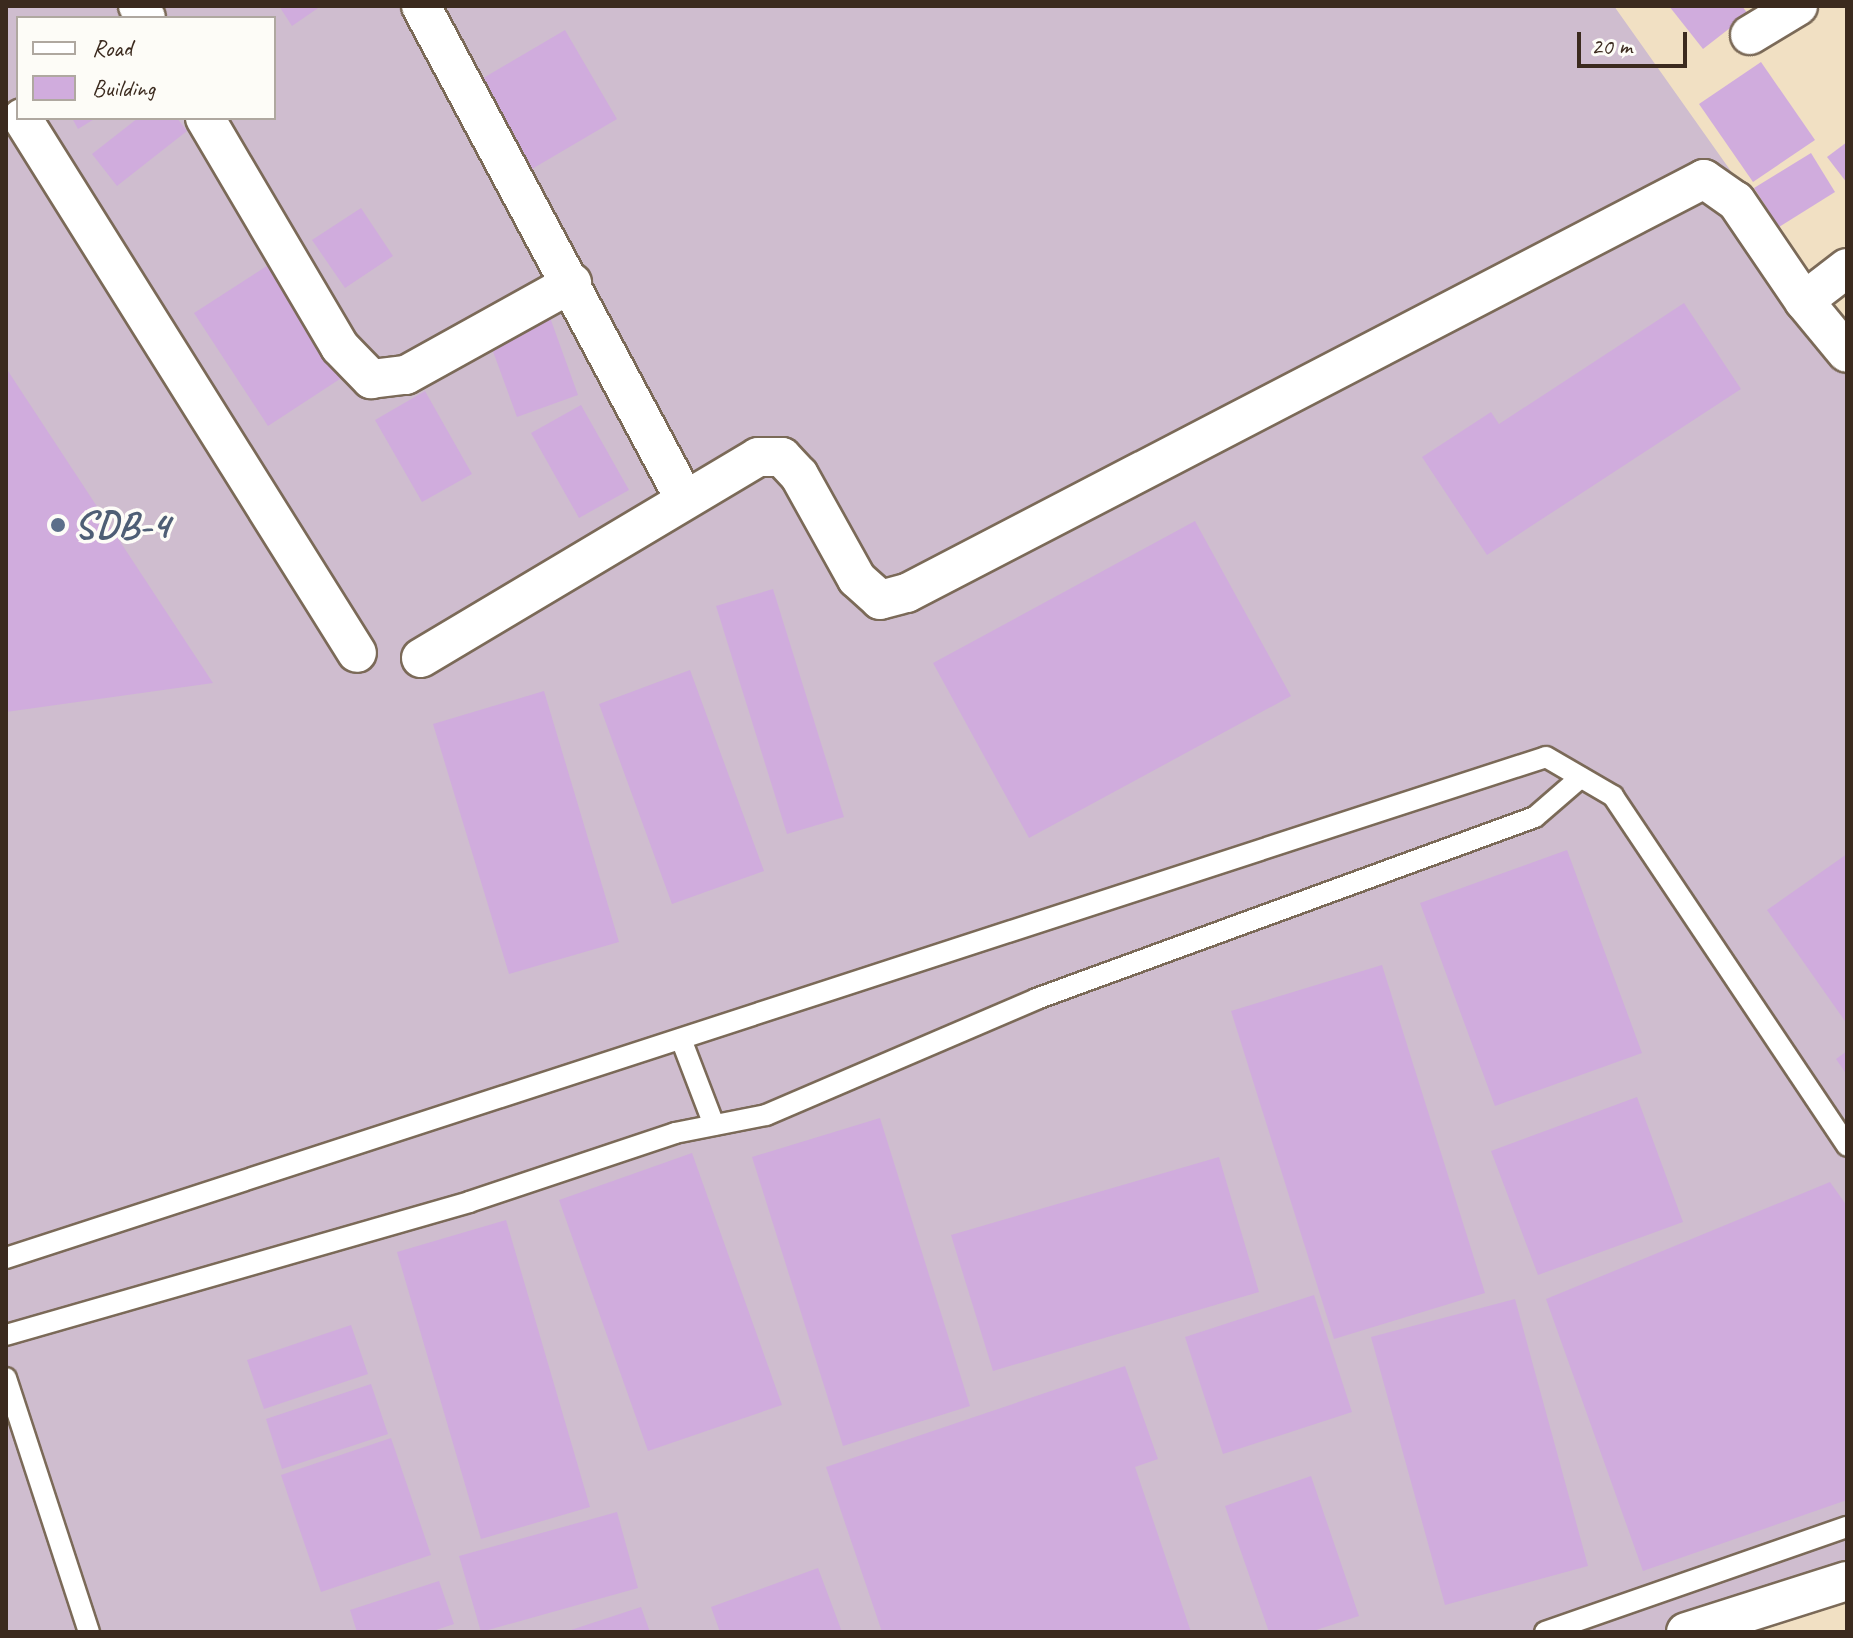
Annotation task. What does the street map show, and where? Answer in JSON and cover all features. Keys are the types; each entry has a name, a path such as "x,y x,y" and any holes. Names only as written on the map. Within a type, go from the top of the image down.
{"street":[{"path":"421,6 572,283 684,498"},
{"path":"1750,35 1798,6"},
{"path":"23,120 357,653"},
{"path":"206,120 340,347 371,379 406,375 572,283"},
{"path":"421,658 684,498 758,457 782,457 799,475 857,579 880,600 907,593 1704,179 1736,201 1804,301 1847,353"},
{"path":"1804,301 1847,268"},
{"path":"1700,1630 1847,1581"}],"lane":[{"path":"6,1258 1546,757 1613,796 1847,1146"},
{"path":"6,1335 265,1263 714,1125 766,1115 1036,999 1535,817 1580,778"},
{"path":"681,1039 714,1125"},
{"path":"6,1378 89,1632"},
{"path":"1545,1632 1847,1527"}],"shaded area":[{"path":"6,6 1614,6 1847,335 1847,1597 1751,1632 6,1632"}],"building":[{"path":"279,6 321,6 292,26"},
{"path":"1669,6 1742,6 1748,14 1703,49"},
{"path":"565,30 617,119 532,169 480,80"},
{"path":"1761,62 1815,140 1753,182 1699,104"},
{"path":"73,120 93,120 78,129"},
{"path":"135,120 179,120 187,131 117,186 92,154"},
{"path":"1847,142 1847,183 1827,157"},
{"path":"1811,153 1835,192 1779,227 1754,188"},
{"path":"361,208 393,256 345,288 312,240"},
{"path":"273,262 346,375 268,426 194,313"},
{"path":"1684,303 1741,389 1487,555 1422,457 1491,412 1499,424"},
{"path":"548,312 578,395 517,417 487,335"},
{"name":"SDB-4","path":"6,368 213,683 6,712"},
{"path":"425,391 472,474 422,502 375,420"},
{"path":"581,405 629,490 579,518 531,433"},
{"path":"1195,521 1291,696 1029,838 933,663"},
{"path":"773,589 844,817 787,834 716,606"},
{"path":"690,670 764,871 672,904 599,704"},
{"path":"544,691 619,942 509,974 433,724"},
{"path":"1567,850 1642,1053 1495,1106 1420,903"},
{"path":"1847,854 1847,1024 1767,910"},
{"path":"1382,965 1485,1293 1334,1339 1231,1011"},
{"path":"1847,1051 1847,1075 1836,1059"},
{"path":"1637,1097 1683,1222 1538,1275 1491,1151"},
{"path":"880,1118 970,1406 843,1446 752,1157"},
{"path":"692,1153 782,1405 648,1451 559,1200"},
{"path":"1219,1157 1259,1292 993,1371 951,1235"},
{"path":"1830,1182 1847,1206 1847,1500 1643,1571 1546,1299"},
{"path":"506,1220 590,1507 481,1539 397,1252"},
{"path":"1314,1295 1352,1412 1223,1454 1185,1337"},
{"path":"1515,1299 1588,1566 1445,1605 1371,1337"},
{"path":"351,1325 368,1374 264,1409 247,1360"},
{"path":"1125,1366 1158,1459 1135,1467 1191,1632 882,1632 826,1467"},
{"path":"371,1384 388,1434 282,1469 266,1419"},
{"path":"391,1438 431,1555 321,1592 281,1475"},
{"path":"1311,1476 1359,1616 1310,1632 1269,1632 1225,1506"},
{"path":"617,1512 638,1588 481,1632 459,1556"},
{"path":"818,1568 842,1632 720,1632 711,1607"},
{"path":"439,1581 454,1624 430,1632 357,1632 350,1610"},
{"path":"641,1607 650,1632 568,1632 568,1631"}],"place":[{"name":"SDB-4","path":"58,525"}]}
